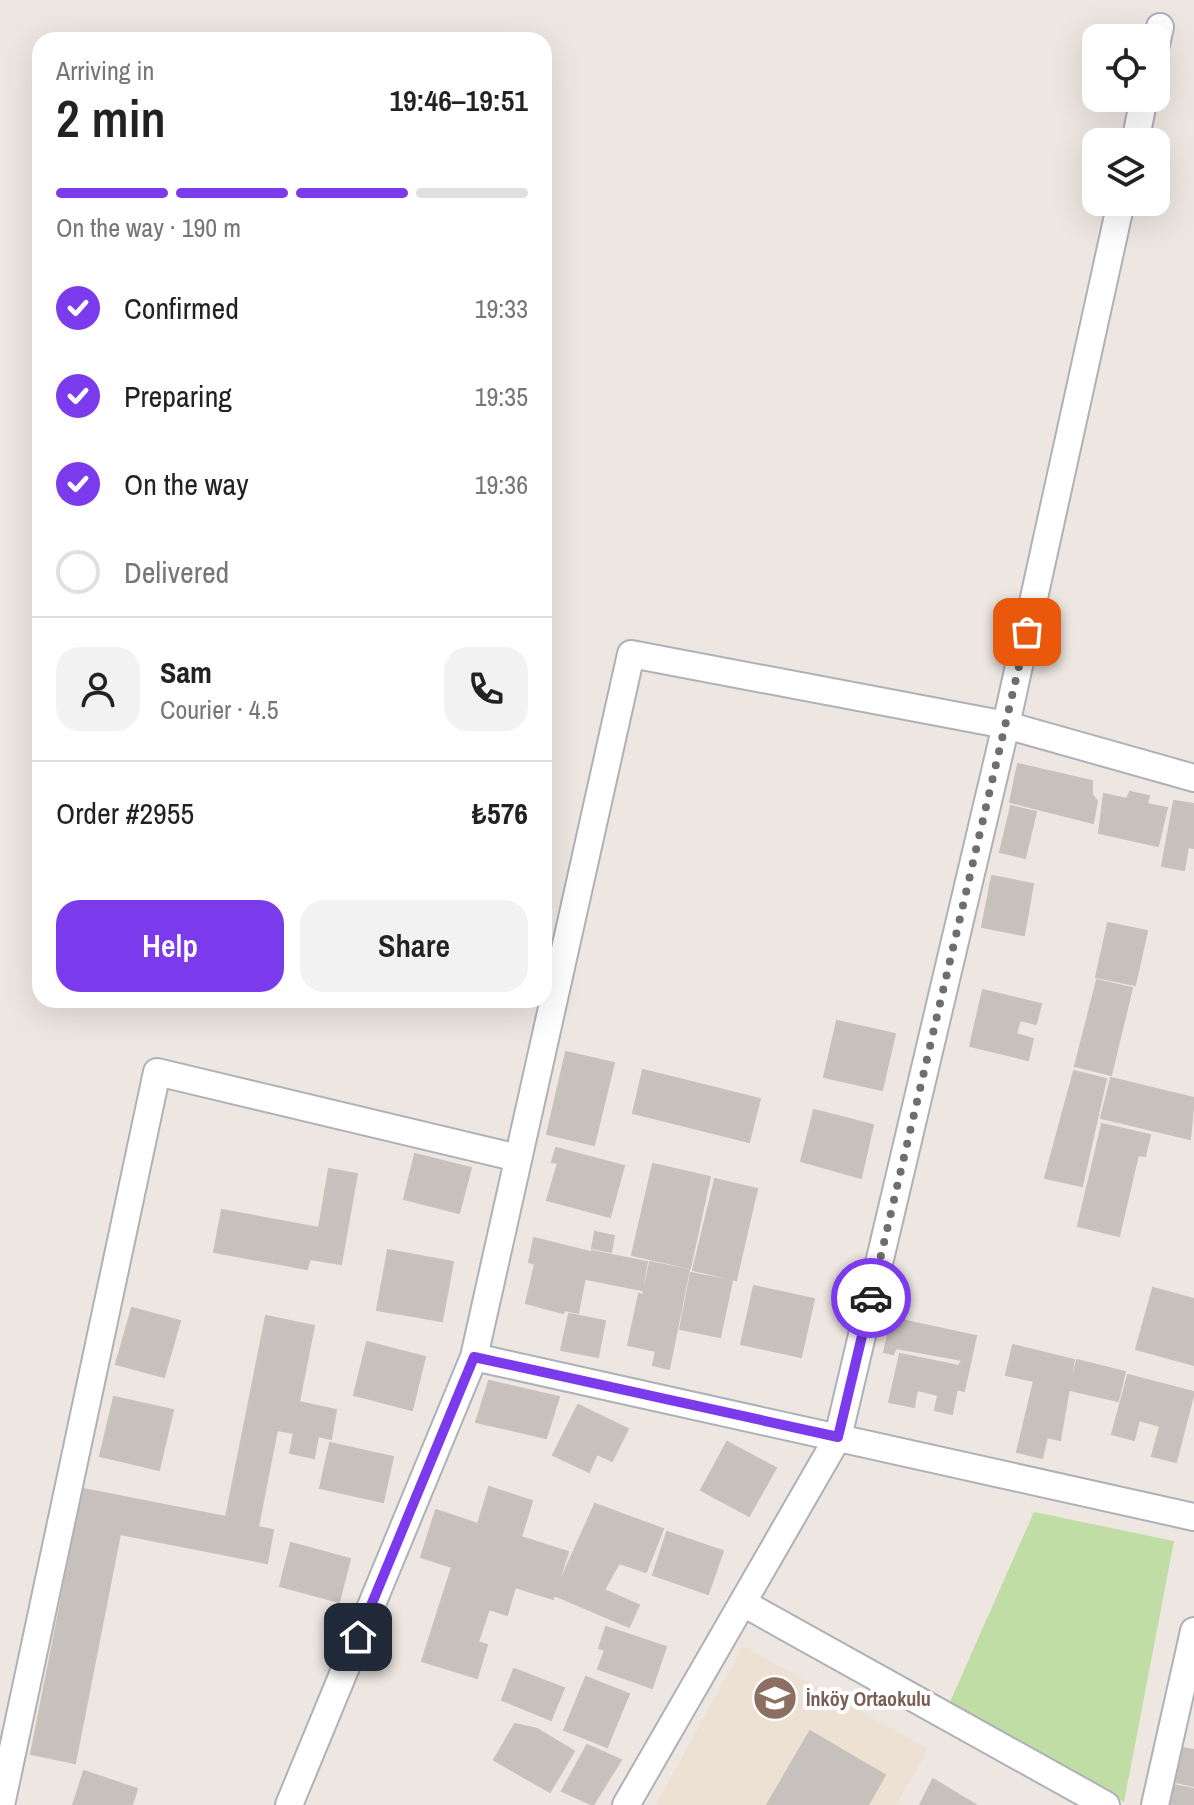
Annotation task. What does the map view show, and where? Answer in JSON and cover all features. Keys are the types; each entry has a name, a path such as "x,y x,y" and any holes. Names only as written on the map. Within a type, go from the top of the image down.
{"street":[{"path":"626,1805 838,1437 1006,725 1118,216"},
{"path":"552,1006 631,654 1006,725 1194,778"},
{"path":"289,1805 474,1357 552,1008"},
{"path":"1,1805 157,1072 518,1158"},
{"path":"474,1357 1194,1517"},
{"path":"743,1603 1106,1805"},
{"path":"1155,1805 1194,1631"}],"shaded area":[{"name":"İnköy Ortaokulu","path":"743,1646 928,1749 896,1805 656,1805"}],"green space":[{"path":"1034,1512 1174,1541 1124,1802 950,1702"}],"building":[{"path":"1018,764 1092,781 1092,795 1097,801 1093,823 1010,802"},
{"path":"1130,792 1149,796 1147,804 1167,808 1158,846 1099,833 1104,794 1127,799"},
{"path":"1174,801 1194,804 1194,848 1188,847 1184,870 1162,866"},
{"path":"1011,806 1036,812 1025,858 1000,852"},
{"path":"992,876 1033,884 1024,935 982,927"},
{"path":"1108,923 1147,931 1135,985 1096,977"},
{"path":"1097,980 1132,988 1111,1075 1075,1066"},
{"path":"983,990 1041,1004 1036,1024 1020,1020 1016,1034 1033,1039 1028,1060 970,1046"},
{"path":"837,1021 895,1034 882,1090 824,1077"},
{"path":"566,1052 614,1063 594,1145 547,1134"},
{"path":"643,1070 760,1099 749,1142 633,1113"},
{"path":"1074,1071 1106,1079 1082,1186 1045,1178"},
{"path":"1111,1078 1194,1098 1190,1139 1101,1118"},
{"path":"814,1110 873,1125 861,1178 801,1161"},
{"path":"1102,1124 1150,1135 1145,1156 1138,1155 1119,1236 1078,1226"},
{"path":"556,1148 624,1166 610,1217 547,1200 558,1163 552,1162"},
{"path":"415,1154 471,1168 459,1213 404,1199"},
{"path":"653,1164 710,1177 690,1268 632,1255"},
{"path":"329,1169 357,1174 341,1264 310,1259 307,1269 214,1252 222,1210 319,1228"},
{"path":"715,1179 757,1189 736,1280 693,1270"},
{"path":"595,1232 614,1236 611,1252 592,1248"},
{"path":"534,1238 590,1252 578,1313 565,1310 563,1313 526,1303 535,1264 529,1262"},
{"path":"388,1250 453,1262 442,1321 377,1310"},
{"path":"592,1251 647,1262 642,1290 586,1279"},
{"path":"650,1262 689,1270 669,1369 653,1365 656,1351 628,1345 639,1294 643,1295"},
{"path":"691,1273 732,1281 720,1337 680,1329"},
{"path":"754,1286 814,1299 801,1357 741,1344"},
{"path":"1153,1288 1194,1299 1194,1365 1136,1349"},
{"path":"132,1308 180,1321 164,1377 116,1364"},
{"path":"569,1314 605,1321 598,1357 561,1350"},
{"path":"266,1316 314,1326 299,1402 336,1410 331,1439 318,1436 314,1458 290,1453 294,1433 277,1430 258,1527 273,1530 267,1563 120,1534 75,1763 31,1754 83,1489 226,1517"},
{"path":"892,1318 976,1336 964,1391 957,1389 952,1414 935,1410 938,1395 917,1390 914,1407 889,1402 900,1354 959,1366 962,1360 896,1348 893,1354 884,1352"},
{"path":"367,1342 425,1357 412,1410 354,1395"},
{"path":"1013,1345 1074,1360 1060,1440 1047,1437 1042,1458 1017,1452 1034,1381 1006,1375"},
{"path":"1077,1360 1125,1372 1118,1401 1070,1390"},
{"path":"1128,1375 1194,1392 1176,1462 1152,1456 1160,1426 1139,1420 1134,1440 1112,1434"},
{"path":"489,1381 559,1397 546,1438 476,1422"},
{"path":"114,1397 173,1410 159,1470 100,1456"},
{"path":"578,1405 628,1429 612,1461 597,1454 589,1472 553,1455"},
{"path":"727,1442 776,1468 749,1516 701,1490"},
{"path":"330,1443 393,1457 383,1502 320,1488"},
{"path":"489,1487 532,1501 521,1537 568,1552 553,1599 515,1587 507,1615 489,1609 478,1642 487,1645 477,1678 422,1661 452,1567 421,1557 436,1510 478,1524"},
{"path":"595,1504 663,1529 646,1572 619,1563 604,1590 639,1605 629,1627 554,1595"},
{"path":"667,1532 723,1551 708,1594 653,1575"},
{"path":"291,1543 350,1559 339,1602 280,1586"},
{"path":"606,1627 666,1647 652,1688 598,1669 605,1650 599,1648"},
{"path":"514,1669 564,1688 551,1720 502,1700"},
{"path":"586,1677 629,1694 607,1747 564,1730"},
{"path":"515,1724 537,1729 574,1751 550,1792 494,1760"},
{"path":"810,1731 885,1775 868,1805 767,1805"},
{"path":"587,1745 621,1760 593,1805 562,1791"},
{"path":"1182,1748 1194,1750 1194,1786 1175,1782"},
{"path":"84,1771 137,1789 132,1805 73,1805"},
{"path":"933,1779 976,1805 920,1805"},
{"path":"1173,1785 1194,1789 1194,1805 1169,1805"}],"way so far":[{"path":"871,1298 1027,632"}],"place":[{"name":"İnköy Ortaokulu","path":"775,1698"}],"route":[{"path":"358,1637 474,1357 838,1437 871,1298"}]}
